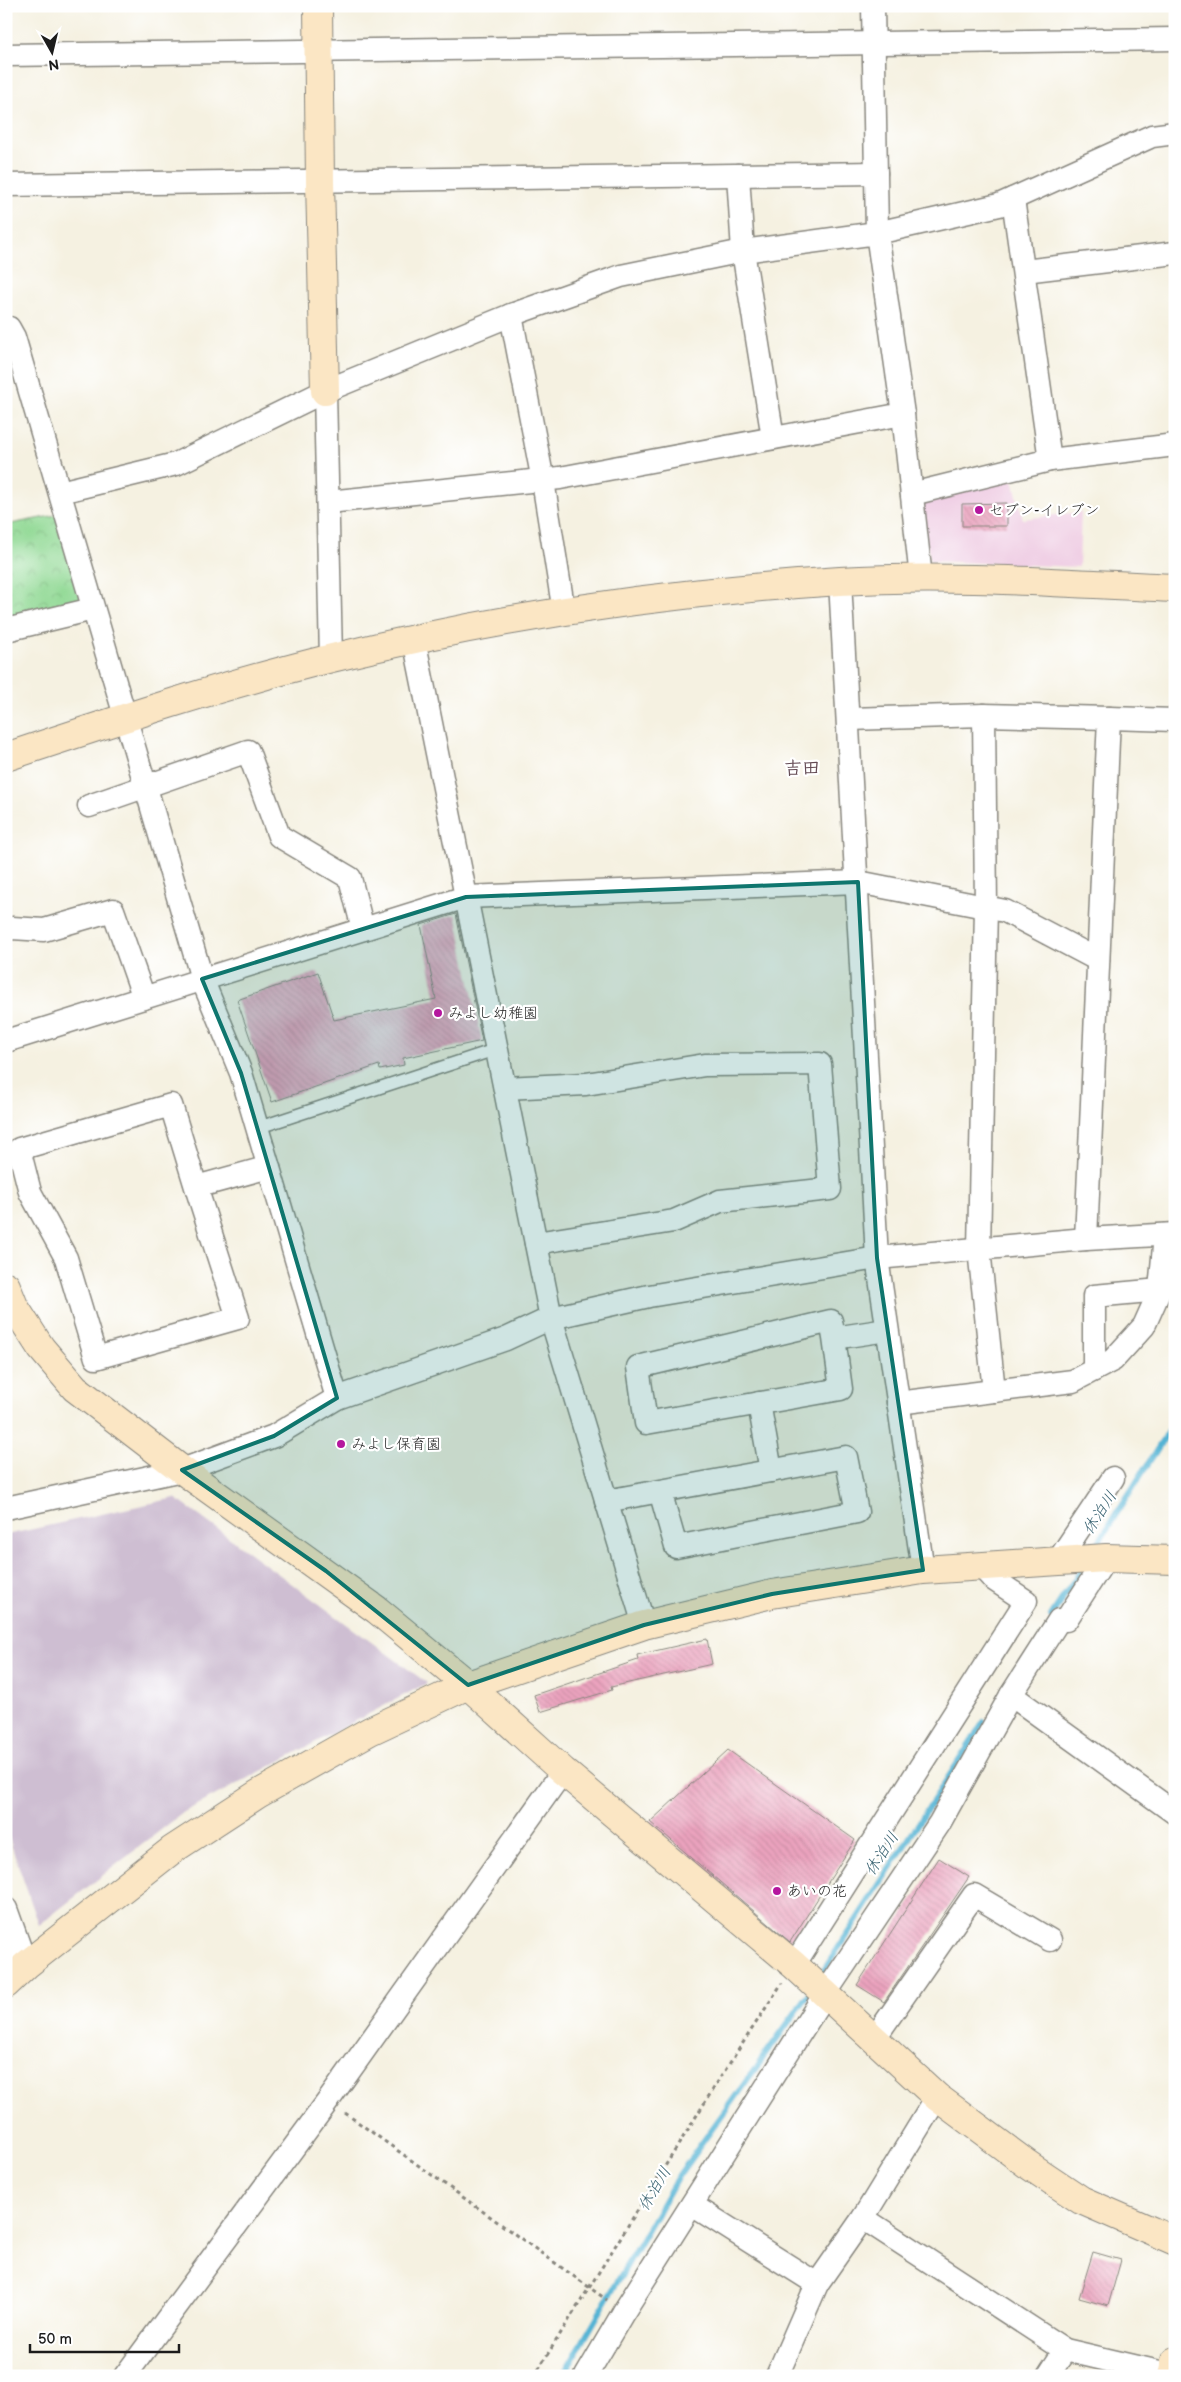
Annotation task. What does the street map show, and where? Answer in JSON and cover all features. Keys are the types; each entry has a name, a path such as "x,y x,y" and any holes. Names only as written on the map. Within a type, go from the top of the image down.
{"street":[{"path":"318,6 331,658"},
{"path":"873,6 877,233 903,414 921,578"},
{"path":"6,55 1175,39"},
{"path":"60,492 176,464 325,391 511,316 622,276 743,251 877,233 999,205 1152,136 1175,133"},
{"path":"6,185 876,173"},
{"path":"738,174 743,251 773,438"},
{"path":"1012,199 1050,460"},
{"path":"1024,272 1175,253"},
{"path":"511,316 543,481 564,612"},
{"path":"6,328 9,328 14,337 202,979 241,1073 337,1398"},
{"path":"328,502 543,481 903,414"},
{"path":"912,494 1050,460 1175,445"},
{"path":"6,757 126,717 331,658 414,639 564,612 682,595 840,581 921,578 1175,588"},
{"path":"840,581 858,882 877,1258 923,1570"},
{"path":"6,630 93,610"},
{"path":"414,639 551,1318 644,1625"},
{"path":"849,719 984,714 1175,720"},
{"path":"984,714 986,907 980,1249 994,1391"},
{"path":"1086,1239 1109,718"},
{"path":"89,806 248,750 280,836 350,878 364,929"},
{"path":"6,1041 466,897 858,882 1005,910 1098,960"},
{"path":"6,930 12,928 44,930 112,910 144,998"},
{"path":"505,1088 586,1084 705,1065 820,1064 830,1190 720,1201 674,1221 536,1244"},
{"path":"171,1104 196,1187 238,1318 96,1358 66,1258 30,1192 19,1149 171,1104"},
{"path":"196,1187 269,1167"},
{"path":"6,1508 182,1470 274,1436 337,1398 506,1339 551,1318 648,1296 877,1258 1086,1239 1170,1235 1160,1290 1144,1326 1113,1360 1073,1381 898,1403"},
{"path":"6,1286 14,1306 42,1348 75,1388 182,1470 377,1610 468,1685 563,1771 808,1978 937,2097 1027,2164 1081,2200 1175,2241"},
{"path":"1094,1370 1094,1296 1160,1290"},
{"path":"831,1321 834,1338 841,1389 646,1422 638,1367 831,1321"},
{"path":"834,1338 887,1330"},
{"path":"759,1403 771,1471"},
{"path":"606,1501 846,1457 857,1512 676,1547 660,1492"},
{"path":"1062,1562 1113,1478"},
{"path":"808,1978 938,1824 1011,1695 1059,1620 1066,1620 1100,1560"},
{"path":"6,1984 26,1965 172,1850 258,1794 370,1731 468,1685 644,1625 772,1594 923,1570 1100,1560 1175,1560"},
{"path":"594,2373 623,2313 692,2205 808,1978 1026,1601 993,1579 982,1566"},
{"path":"1011,1695 1175,1813"},
{"path":"125,2376 328,2101 563,1771"},
{"path":"874,2039 974,1895 1050,1940"},
{"path":"6,1909 26,1965"},
{"path":"777,2376 817,2284 863,2218 937,2097"},
{"path":"692,2205 817,2284"},
{"path":"863,2218 1065,2350 1172,2376 1175,2361"},
{"path":"1048,2376 1065,2350"}],"lane":[{"path":"257,1128 497,1049"}],"path":[{"path":"534,2376 722,2075 808,1978"},
{"path":"328,2101 590,2286"}],"highlighted area":[{"path":"858,882 877,1258 923,1570 772,1594 644,1625 468,1685 326,1571 182,1470 274,1436 337,1398 241,1073 202,979 466,897"}],"shaded area":[{"path":"1013,480 1023,519 1081,512 1079,567 930,561 920,505 925,500"},
{"path":"175,1498 427,1683 184,1812 39,1925 6,1830 6,1535"}],"green space":[{"path":"66,513 93,609 6,630 6,525"}],"building":[{"path":"1007,503 1007,526 962,526 962,504"},
{"path":"456,914 482,1041 403,1058 404,1065 380,1070 379,1065 272,1102 237,1000 318,972 334,1020 436,999 421,925"},
{"path":"707,1639 712,1664 611,1687 612,1690 540,1712 534,1695 638,1660 637,1655"},
{"name":"あいの花","path":"728,1750 855,1840 790,1942 650,1822"},
{"path":"939,1858 969,1877 884,2002 857,1985"},
{"path":"1093,2252 1121,2260 1108,2306 1079,2298"}],"waterway":[{"name":"休泊川","path":"1093,1551 1175,1421"},
{"name":"休泊川","path":"1051,1616 1082,1568"},
{"name":"休泊川","path":"819,1978 984,1722"},
{"name":"休泊川","path":"563,2376 679,2175 811,1991"}],"place":[{"name":"セブン-イレブン","path":"979,510"},
{"name":"みよし幼稚園","path":"438,1013"},
{"name":"みよし保育園","path":"341,1444"},
{"name":"あいの花","path":"777,1891"}],"district":[{"name":"吉田","path":"802,768"}]}
